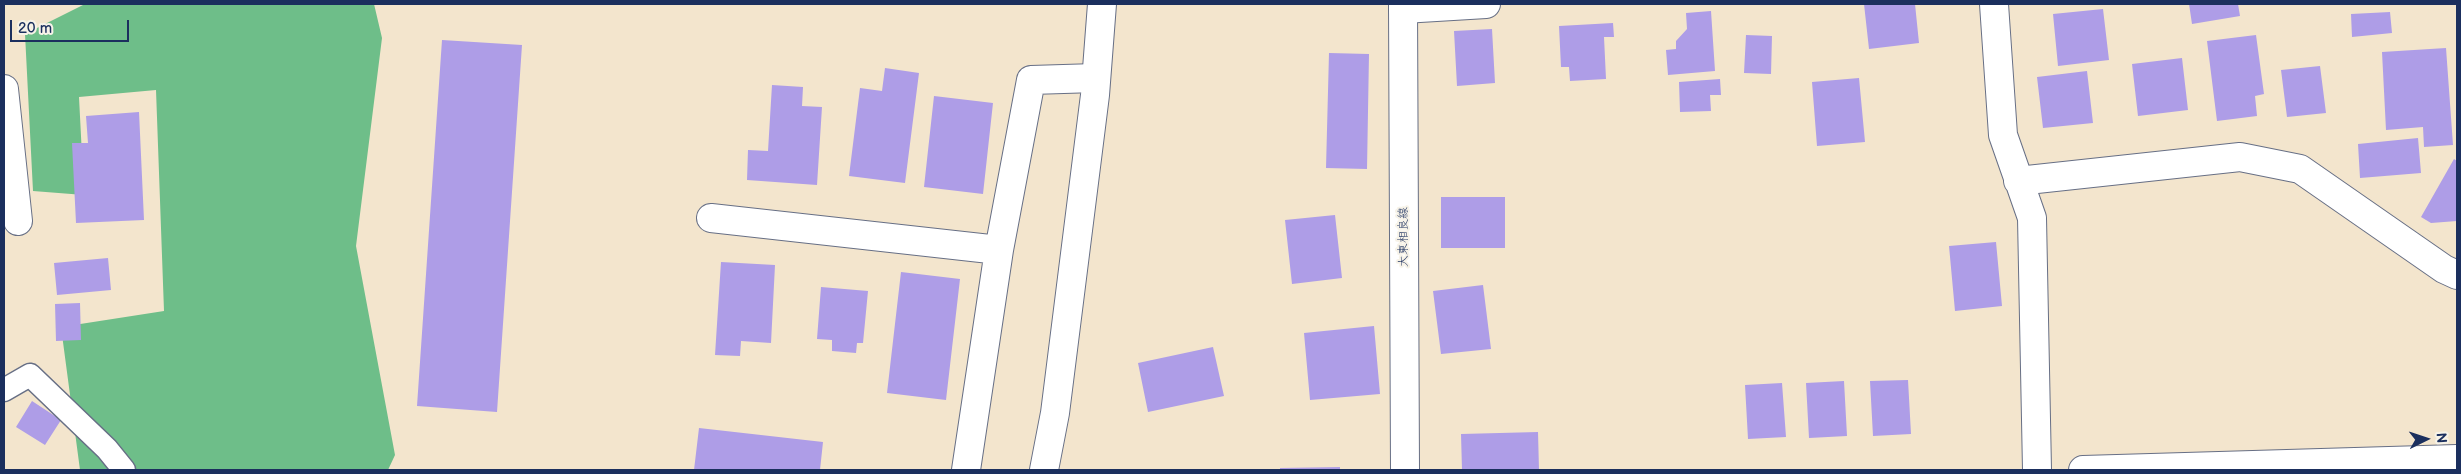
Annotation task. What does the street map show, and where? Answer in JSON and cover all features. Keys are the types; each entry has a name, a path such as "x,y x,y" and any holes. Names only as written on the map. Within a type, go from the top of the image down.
{"street":[{"path":"1044,470 1055,412 1096,78 1102,4"},
{"path":"1403,6 1486,4"},
{"path":"1994,4 2003,134 2032,218 2038,470"},
{"name":"大東相良線","path":"1403,6 1405,470"},
{"path":"966,470 999,250 1031,80 1096,78"},
{"path":"4,89 18,221"},
{"path":"2018,181 2240,158 2300,169 2444,269 2457,276"},
{"path":"711,218 999,250"},
{"path":"2083,470 2457,459"}],"lane":[{"path":"4,390 30,375 107,449 124,470"}],"green space":[{"path":"85,4 374,4 382,38 356,246 395,455 388,470 80,470 61,327 164,311 156,90 79,97 84,195 33,191 25,34"}],"building":[{"path":"1864,4 1915,4 1919,43 1869,49"},
{"path":"2189,4 2238,4 2240,16 2192,24"},
{"path":"2103,9 2109,60 2058,66 2053,14"},
{"path":"1711,11 1715,71 1668,75 1666,50 1676,49 1676,41 1687,29 1686,13"},
{"path":"2390,12 2392,33 2352,37 2351,14"},
{"path":"1613,23 1614,37 1604,37 1606,79 1570,81 1569,67 1561,67 1559,26"},
{"path":"1492,29 1495,83 1457,86 1454,31"},
{"path":"1746,35 1772,36 1771,74 1744,73"},
{"path":"2256,35 2264,94 2255,96 2257,116 2217,121 2207,41"},
{"path":"442,40 522,45 497,412 417,406"},
{"path":"2446,48 2453,145 2424,147 2423,127 2386,130 2382,52"},
{"path":"1329,53 1369,54 1367,169 1326,168"},
{"path":"2182,58 2188,110 2138,116 2132,64"},
{"path":"2320,66 2326,113 2287,117 2281,70"},
{"path":"885,68 919,73 905,183 849,176 860,88 882,91"},
{"path":"2087,71 2093,123 2043,128 2037,77"},
{"path":"1859,78 1865,142 1817,146 1812,82"},
{"path":"1720,79 1721,95 1710,95 1711,111 1680,112 1679,82"},
{"path":"772,85 803,87 802,106 822,107 817,185 747,180 748,150 768,151"},
{"path":"934,96 993,103 983,194 924,187"},
{"path":"139,112 144,220 76,223 72,143 88,143 86,116"},
{"path":"2418,138 2421,173 2360,178 2358,144"},
{"path":"2454,159 2457,161 2457,221 2431,223 2421,217"},
{"path":"1441,197 1505,197 1505,248 1441,248"},
{"path":"1335,215 1342,278 1292,284 1285,220"},
{"path":"1996,242 2002,306 1955,311 1949,246"},
{"path":"108,258 111,290 57,295 54,263"},
{"path":"721,262 775,265 771,343 741,341 740,356 715,355"},
{"path":"901,272 960,279 946,400 887,393"},
{"path":"1483,285 1491,349 1441,354 1433,291"},
{"path":"821,287 868,291 863,343 857,343 856,353 832,351 832,340 817,339"},
{"path":"80,303 81,340 56,341 55,304"},
{"path":"1374,326 1380,394 1310,400 1304,333"},
{"path":"1213,347 1224,396 1148,412 1138,363"},
{"path":"1908,380 1911,434 1873,436 1870,381"},
{"path":"1844,381 1847,436 1809,438 1806,383"},
{"path":"1782,383 1786,437 1748,439 1745,385"},
{"path":"32,401 61,420 45,445 16,427"},
{"path":"699,428 823,442 820,470 694,470"},
{"path":"1538,432 1539,470 1462,470 1461,434"},
{"path":"1340,467 1340,470 1280,470 1280,468"}]}
